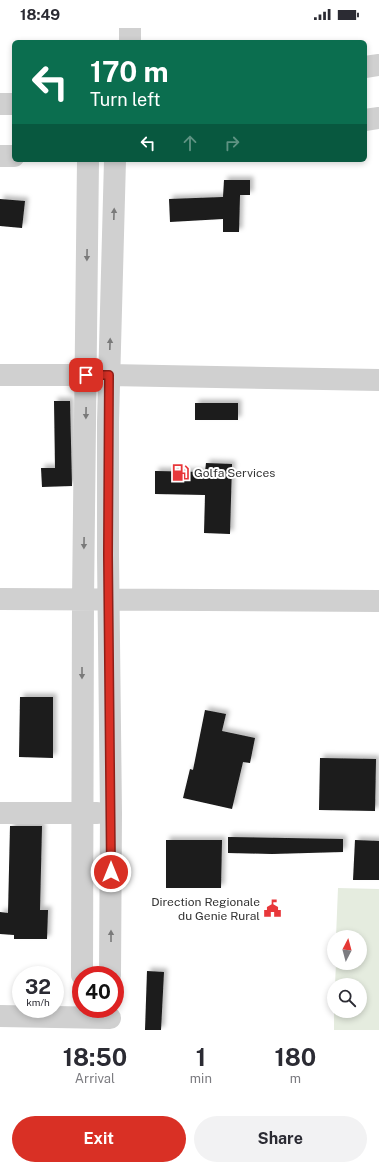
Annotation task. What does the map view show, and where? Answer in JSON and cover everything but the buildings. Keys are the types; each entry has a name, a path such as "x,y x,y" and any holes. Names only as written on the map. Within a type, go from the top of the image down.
{"street":[{"path":"130,28 130,40"},
{"path":"367,66 379,65"},
{"path":"0,104 12,104"},
{"path":"367,120 379,118"},
{"path":"0,156 12,156"},
{"path":"82,966 83,600 88,162"},
{"path":"110,966 111,813 109,375 115,162"},
{"path":"0,375 109,375 379,380"},
{"path":"0,599 379,601"},
{"path":"0,813 111,813"},
{"path":"0,1016 110,1019"}],"shaded area":[{"path":"338,888 379,889 379,1030 334,1030 334,1018 367,1018 367,978 335,978 336,970 367,970 367,930 336,930"}],"place":[{"name":"Golfa Services","path":"181,473"},
{"name":"Direction Regionale du Genie Rural","path":"273,909"}],"route":[{"path":"86,375 109,375 108,555 111,872"}]}
